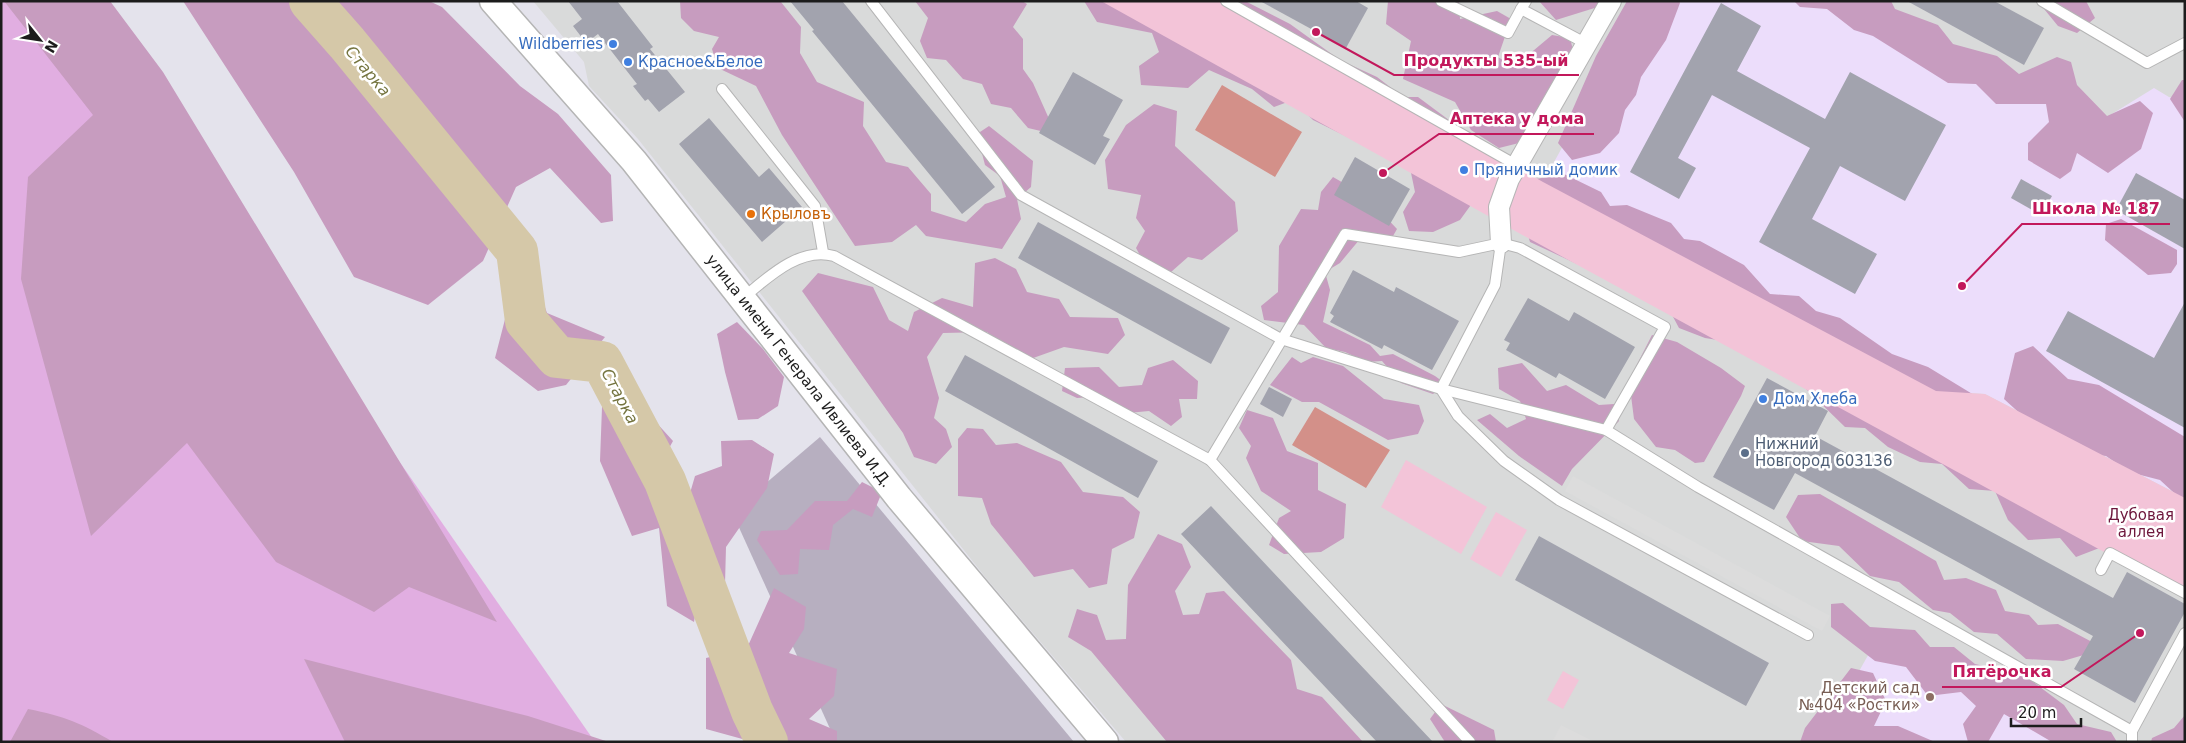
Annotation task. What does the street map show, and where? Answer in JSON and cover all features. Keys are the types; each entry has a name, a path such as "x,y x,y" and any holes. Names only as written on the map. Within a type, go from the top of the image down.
{"street":[{"name":"улица имени Генерала Ивлиева И.Д.","path":"493,1 634,161 947,556 1105,742"},
{"path":"1501,243 1499,207 1510,180 1612,1"}],"lane":[{"path":"872,1 1021,195 1281,339 1441,388 1606,430 1706,491 2132,737 2185,633"},
{"path":"1226,1 1518,166"},
{"path":"1441,1 1508,33 1524,5 1587,44"},
{"path":"2042,1 2147,63 2185,43"},
{"path":"722,89 815,206 823,252"},
{"path":"1210,460 1345,234 1460,252 1501,243 1520,248 1665,327 1606,430"},
{"path":"1441,388 1495,285 1501,243"},
{"path":"742,299 769,277 801,257 823,252 834,256 1210,460 1470,742"},
{"path":"1441,388 1458,416 1504,461 1559,500 1808,634"},
{"path":"2101,570 2110,553 2185,593"}],"shaded area":[{"path":"1,1 67,1 348,388 595,742 1,742"},
{"path":"4,1 110,1 163,72 497,622 409,587 374,612 276,562 187,443 91,536 21,279 28,177 93,115"},
{"path":"183,1 429,1 442,7 520,86 558,114 611,175 613,221 601,223 550,168 516,187 483,261 428,305 354,277 294,172"},
{"path":"533,1 2185,1 2185,742 1126,742 986,578 638,139 589,86 584,62"},
{"path":"680,1 781,2 801,27 800,53 817,82 864,102 863,126 886,162 908,167 931,194 931,211 966,222 985,204 1006,197 1000,176 985,165 977,134 989,126 1033,161 1031,187 1017,199 1021,219 1002,249 926,236 916,225 892,242 855,246 782,135 756,86 718,68 712,49 719,37 694,31 681,18"},
{"path":"915,1 1022,1 1027,4 1013,27 1023,39 1023,69 1033,83 1050,121 1045,132 1028,128 1011,108 991,104 982,84 963,79 946,60 927,58 920,41 928,18"},
{"path":"1084,1 1245,1 1290,24 1340,60 1377,77 1403,97 1418,97 1461,129 1489,180 1460,220 1433,232 1409,231 1403,212 1415,192 1410,168 1313,120 1293,100 1274,107 1252,89 1209,70 1188,88 1141,85 1139,66 1159,52 1152,33 1097,22"},
{"path":"1388,1 1459,1 1460,19 1497,11 1511,19 1498,57 1514,67 1552,35 1570,38 1574,54 1523,142 1499,148 1471,130 1455,102 1403,79 1411,41 1386,24"},
{"path":"1539,1 1604,1 1601,6 1556,20"},
{"path":"1627,1 1679,1 1680,3 1666,40 1641,77 1636,95 1625,110 1619,133 1600,153 1572,160 1558,143 1596,56"},
{"path":"1643,1 1835,1 2099,122 2154,88 2169,97 2185,99 2185,498 1985,394 1936,391 1543,182"},
{"path":"1794,1 1891,1 1895,9 1938,25 1953,44 1997,56 2019,74 2057,57 2071,62 2077,85 2107,116 2140,101 2153,113 2141,149 2108,173 2077,153 2071,171 2060,179 2028,160 2028,143 2049,122 2046,104 1996,104 1976,84 1948,83 1873,36 1854,30 1827,9 1800,7"},
{"path":"2034,1 2086,1 2095,18 2077,33 2058,26 2040,4"},
{"path":"2182,80 2185,80 2185,122 2170,99"},
{"path":"1222,85 1302,132 1275,177 1195,130"},
{"path":"1154,104 1177,111 1175,146 1235,202 1238,231 1202,260 1188,257 1171,272 1147,268 1136,248 1145,231 1136,218 1141,195 1108,189 1105,160 1126,125"},
{"path":"1564,174 1601,192 1610,206 1627,205 1671,223 1684,239 1700,241 1744,265 1770,294 1799,296 1816,311 1840,318 1892,354 1928,367 2025,426 2102,547 2076,557 2060,538 2028,540 2008,520 1995,491 1969,489 1942,464 1920,462 1888,447 1865,428 1845,427 1806,389 1737,343 1705,338 1679,328 1671,313 1601,257 1577,264 1530,242 1520,209 1536,179"},
{"path":"1333,177 1366,196 1397,229 1393,236 1365,233 1340,263 1325,272 1330,290 1323,322 1370,345 1380,356 1393,354 1435,376 1446,384 1433,394 1401,383 1382,361 1367,362 1345,352 1326,348 1304,325 1264,320 1261,306 1278,292 1279,246 1301,209 1318,210 1321,192"},
{"path":"2121,219 2177,250 2177,264 2171,273 2148,275 2105,240 2106,224"},
{"path":"995,258 1016,269 1027,292 1059,299 1070,317 1118,318 1125,335 1108,354 1064,347 1022,362 987,332 943,333 927,357 939,398 934,418 946,429 952,447 936,464 914,457 903,433 802,291 818,273 873,287 889,320 908,331 914,312 942,298 973,307 975,263"},
{"path":"531,268 547,313 605,337 566,385 538,391 495,358 511,296"},
{"path":"737,322 763,349 784,377 778,406 758,419 738,420 725,372 717,334"},
{"path":"1652,335 1677,342 1721,368 1745,386 1704,462 1695,463 1675,450 1656,447 1634,419 1629,380"},
{"path":"2033,346 2068,379 2099,385 2185,437 2185,503 2160,480 2129,472 2106,456 2061,451 2004,399 2015,353"},
{"path":"1292,357 1301,363 1313,357 1343,366 1384,399 1419,405 1424,421 1418,434 1388,440 1319,402 1302,402 1270,385"},
{"path":"1173,360 1198,381 1197,399 1179,399 1182,417 1171,426 1149,411 1117,414 1101,396 1077,398 1062,391 1065,368 1099,367 1119,387 1142,385 1148,368"},
{"path":"1522,363 1547,391 1566,385 1599,405 1614,404 1619,421 1572,469 1562,486 1519,456 1477,420 1490,414 1507,428 1526,419 1520,401 1499,389 1498,368"},
{"path":"624,387 673,441 663,459 688,500 695,476 722,466 721,441 752,440 774,454 767,488 726,547 725,584 698,598 694,622 667,606 659,528 632,536 600,461 602,407"},
{"path":"1315,407 1390,450 1366,488 1292,445"},
{"path":"1247,410 1273,418 1287,451 1318,463 1318,490 1346,504 1344,538 1321,552 1284,554 1269,545 1279,518 1291,511 1261,491 1246,458 1251,446 1239,428"},
{"path":"967,428 983,429 996,445 1017,443 1061,462 1083,492 1123,497 1140,512 1134,538 1112,549 1107,584 1089,588 1073,569 1034,577 991,524 982,498 958,496 958,439"},
{"path":"820,437 1074,742 836,742 732,512"},
{"path":"1573,476 1830,616 1822,631 1565,491"},
{"path":"862,482 882,492 872,517 853,509 833,525 829,550 800,549 798,574 780,575 757,540 761,531 787,530 815,501 847,501"},
{"path":"1820,494 1936,561 1944,580 1966,578 1996,590 2005,611 2029,615 2038,625 2058,624 2094,643 2087,654 2063,661 2026,659 1997,634 1974,632 1950,613 1933,610 1899,582 1870,576 1839,546 1802,541 1786,517 1798,495"},
{"path":"1158,534 1182,544 1191,567 1175,591 1183,615 1199,614 1206,593 1224,591 1291,660 1297,689 1322,697 1363,742 1167,742 1091,651 1068,637 1077,609 1097,615 1106,640 1126,639 1128,585"},
{"path":"774,588 806,607 804,629 789,653 837,669 834,696 809,719 837,731 837,742 746,742 746,740 706,729 706,658 747,648"},
{"path":"1843,603 1870,627 1915,630 1930,647 1954,647 1975,664 2024,675 2064,705 2077,724 2111,732 2117,742 2052,742 2004,714 1988,742 1968,742 1963,724 1976,706 1961,692 1928,696 1906,667 1875,661 1831,627 1831,604"},
{"name":"Детский сад №404 «Ростки»","path":"1875,643 2093,742 1819,742"},
{"path":"304,659 528,716 609,742 345,742"},
{"path":"1851,668 1873,673 1886,701 1874,726 1898,726 1935,742 1800,742 1805,728"},
{"path":"1441,704 1494,730 1496,742 1445,742 1430,719"},
{"path":"28,709 72,721 113,742 10,742"},
{"path":"2185,715 2185,742 2151,742 2152,738 2174,728"},
{"path":"1561,725 1591,740 1593,742 1552,742"}],"green space":[{"name":"Дубовая аллея","path":"1101,1 1223,1 1543,182 1936,391 1985,394 2185,498 2185,596 1517,232"},
{"path":"1406,460 1487,507 1461,554 1381,507"},
{"path":"1496,512 1527,530 1501,577 1470,559"},
{"path":"1563,671 1579,680 1563,709 1547,700"}],"building":[{"path":"568,1 617,1 653,47 650,49 685,92 659,112 648,99 645,101 633,86 637,84 598,34 586,43 573,26 582,19"},
{"path":"790,1 842,1 995,187 962,214 812,31 814,30"},
{"path":"1260,1 1356,1 1368,8 1346,48"},
{"path":"1907,1 1994,1 2044,28 2024,65"},
{"path":"1721,3 1761,26 1737,71 1825,119 1850,72 1946,125 1905,201 1840,166 1812,219 1877,254 1855,294 1759,242 1810,148 1712,95 1678,158 1696,168 1679,199 1630,172"},
{"path":"1073,72 1123,100 1103,136 1110,139 1095,165 1039,133"},
{"path":"709,118 759,177 769,168 802,207 762,242 679,144"},
{"path":"1355,157 1410,189 1389,226 1334,195"},
{"path":"2136,173 2185,200 2185,249 2116,210"},
{"path":"2021,179 2052,196 2041,215 2011,198"},
{"path":"1038,222 1230,328 1211,364 1018,258"},
{"path":"1353,270 1394,292 1396,287 1459,321 1432,370 1384,345 1382,349 1330,322 1334,316 1330,313"},
{"path":"1528,298 1569,321 1574,312 1635,347 1605,399 1559,373 1556,378 1506,350 1510,343 1504,340"},
{"path":"2185,302 2185,428 2046,351 2068,311 2154,358"},
{"path":"965,355 1158,461 1138,498 945,391"},
{"path":"1767,378 1828,411 1815,436 2113,598 2127,572 2185,604 2185,612 2135,703 2074,669 2093,636 1795,473 1774,510 1713,477"},
{"path":"1269,387 1292,399 1283,417 1260,404"},
{"path":"1211,506 1433,742 1377,742 1181,534"},
{"path":"1539,536 1769,663 1746,706 1515,580"}],"waterway":[{"name":"Старка","path":"310,1 347,43 517,251 526,321 557,357 602,362 665,481 752,711 767,742"}],"place":[{"name":"Продукты 535-ый","path":"1316,32"},
{"name":"Wildberries","path":"613,44"},
{"name":"Красное&Белое","path":"628,62"},
{"name":"Пряничный домик","path":"1464,170"},
{"name":"Аптека у дома","path":"1383,173"},
{"name":"Крыловъ","path":"751,214"},
{"name":"Школа № 187","path":"1962,286"},
{"name":"Дом Хлеба","path":"1763,399"},
{"name":"Нижний Новгород 603136","path":"1745,453"},
{"name":"Пятёрочка","path":"2140,633"},
{"name":"Детский сад №404 «Ростки»","path":"1930,697"}]}
